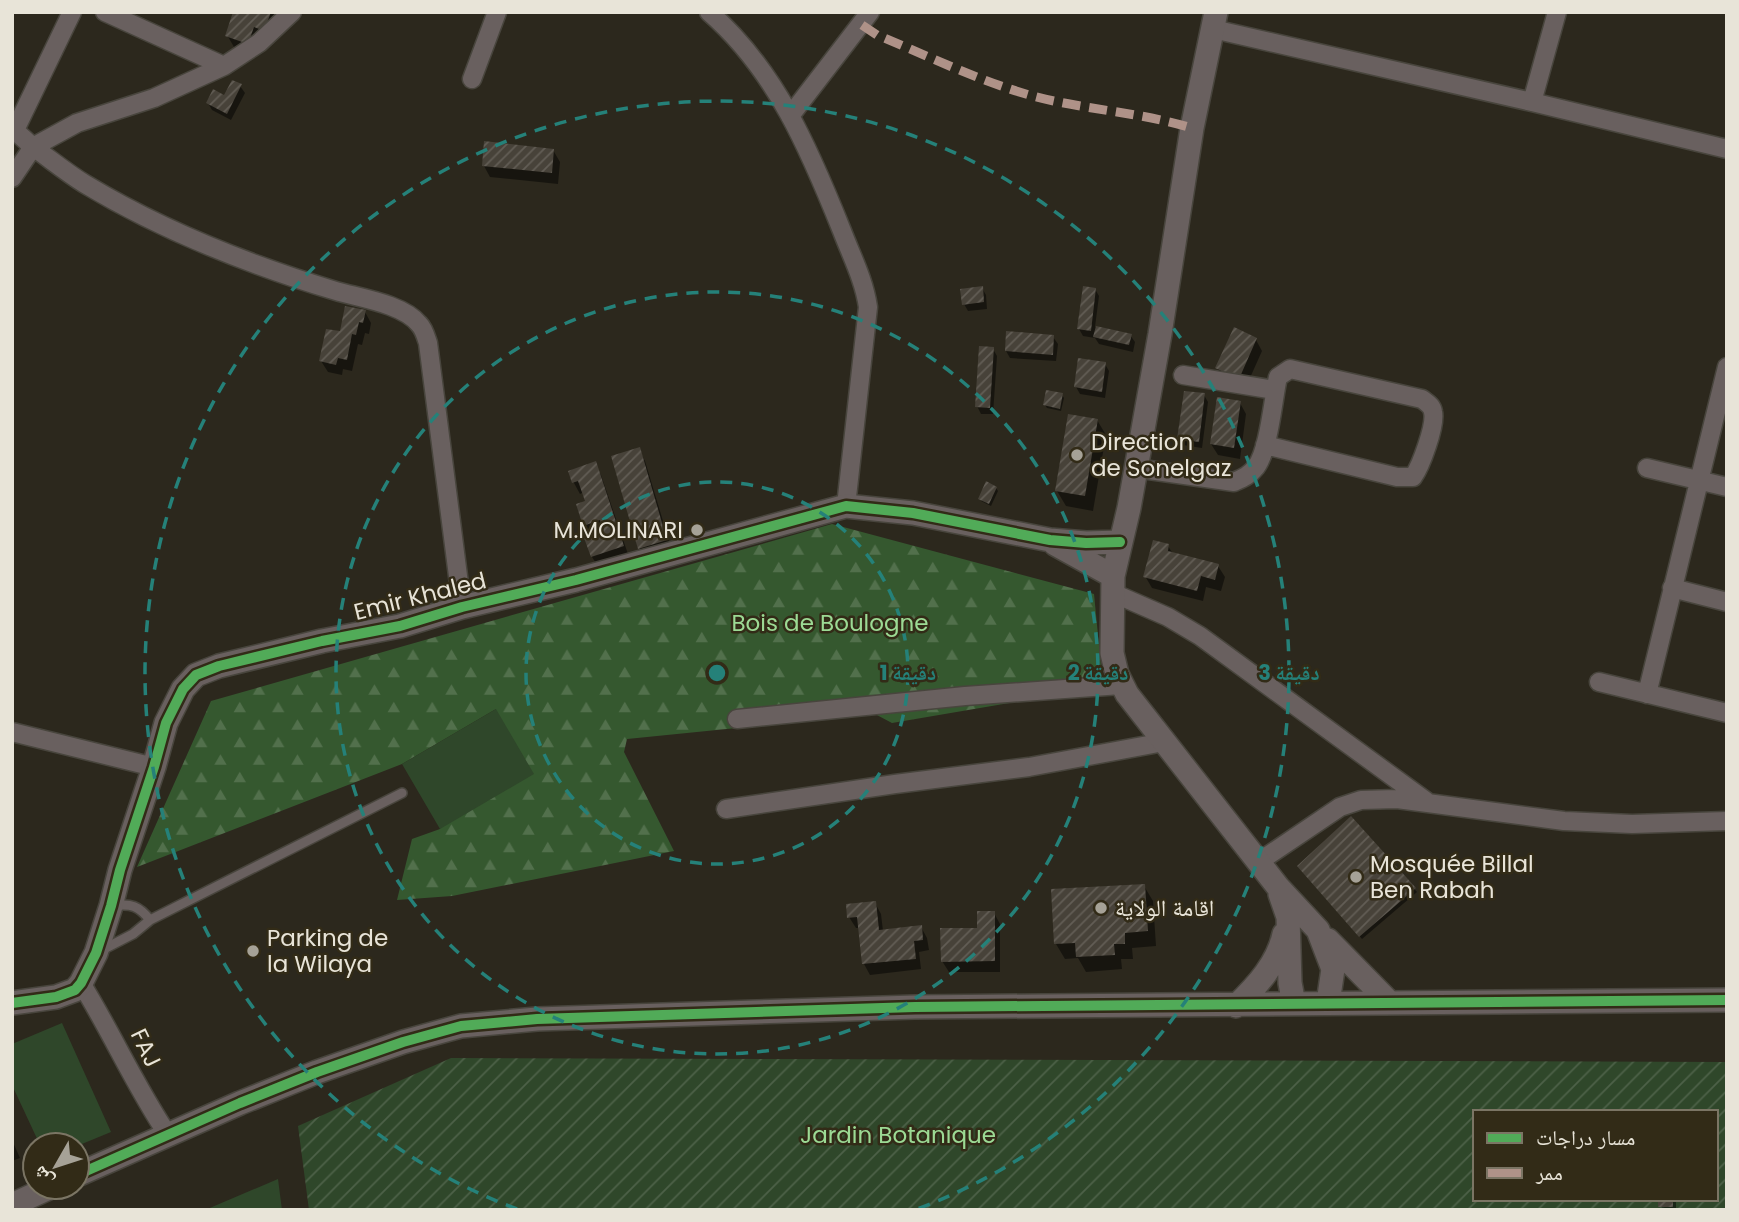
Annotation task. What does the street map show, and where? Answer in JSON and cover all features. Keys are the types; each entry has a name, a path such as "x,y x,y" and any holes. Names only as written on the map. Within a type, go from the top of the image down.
{"street":[{"path":"72,12 14,129 33,147 85,184 182,234 247,261 398,309 413,317 422,327 429,343 462,607"},
{"path":"105,12 224,66"},
{"path":"12,178 33,147 77,123 154,98 224,66 259,43 292,12"},
{"path":"472,79 497,12"},
{"path":"709,12 747,50 790,116 828,195 865,287 868,307 846,506"},
{"path":"790,116 870,12"},
{"path":"1532,102 1557,12"},
{"path":"1390,1003 1278,887 1121,685 1112,653 1113,584 1162,321 1192,128 1215,21 1727,149"},
{"path":"1135,468 1234,482 1246,477 1258,466 1265,445 1278,377 1290,369 1422,399 1432,407 1434,414 1423,458 1413,477 1397,477 1265,445"},
{"path":"1647,694 1726,371"},
{"path":"1184,375 1275,390"},
{"path":"1647,468 1727,487"},
{"name":"Emir Khaled","path":"81,983 96,953 166,723 183,690 196,675 219,666 322,641 400,626 462,607 576,580 846,506 913,513 1050,540"},
{"path":"1050,540 1086,544 1120,542"},
{"path":"1050,540 1113,584 1200,636 1429,803"},
{"path":"1672,588 1727,602"},
{"path":"1598,682 1727,713"},
{"path":"737,719 926,699 1121,685"},
{"path":"12,732 154,767"},
{"path":"726,810 895,783 1029,767 1164,742"},
{"path":"1260,861 1340,807 1361,800 1397,799 1564,821 1632,824 1727,821"},
{"path":"1278,887 1288,917 1290,983 1294,1004"},
{"path":"1236,1006 1273,962 1283,940 1288,917"},
{"path":"1318,930 1333,969 1328,1003"},
{"path":"12,1003 56,997 75,990 81,983"},
{"name":"FAJ","path":"81,983 110,1030 142,1096 167,1135"},
{"path":"91,1169 317,1072 403,1042 461,1026 537,1019 915,1007 1727,1000"}],"lane":[{"path":"96,953 133,934 150,920 402,793"},
{"path":"111,906 126,904 139,907 150,920"}],"green space":[{"name":"Bois de Boulogne","path":"832,524 1094,594 1103,687 892,723 875,714 627,739 624,752 674,851 452,896 397,900 412,839 440,829 496,709 402,764 137,867 211,701"},
{"path":"496,709 534,774 440,829 402,764"},
{"path":"62,1023 111,1132 91,1140 91,1131 33,1131 12,1085 12,1044"},
{"name":"Jardin Botanique","path":"451,1058 1727,1062 1727,1210 309,1210 298,1126"},
{"path":"278,1179 282,1210 205,1210"}],"building":[{"path":"233,12 271,12 264,31 254,27 248,44 225,36"},
{"path":"232,80 242,84 227,114 206,103 213,89 224,95"},
{"path":"484,141 554,149 552,173 482,166"},
{"path":"983,286 984,302 962,305 960,289"},
{"path":"1083,286 1096,288 1091,331 1077,329"},
{"path":"345,306 366,310 356,335 352,334 347,360 338,358 336,365 319,361 326,329 340,331"},
{"path":"1096,326 1132,334 1129,345 1093,337"},
{"path":"1234,327 1257,338 1239,379 1215,368"},
{"path":"1006,331 1054,335 1053,355 1005,351"},
{"path":"979,346 994,347 990,408 975,407"},
{"path":"1078,358 1106,362 1102,392 1074,387"},
{"path":"1046,390 1063,393 1060,409 1043,405"},
{"path":"1184,391 1205,393 1199,442 1177,439"},
{"path":"1217,397 1241,401 1234,448 1210,444"},
{"name":"Direction de Sonelgaz","path":"1068,414 1098,419 1085,496 1055,491"},
{"path":"640,447 667,540 638,549 611,456"},
{"path":"596,461 624,546 591,557 583,535 602,528 600,520 583,526 576,504 585,501 578,481 572,483 568,471"},
{"path":"986,481 997,487 989,504 978,499"},
{"path":"1153,540 1169,544 1168,551 1219,564 1215,580 1201,576 1197,591 1143,577"},
{"name":"Mosquée Billal Ben Rabah","path":"1351,816 1416,888 1359,937 1297,866"},
{"path":"1145,884 1148,931 1125,933 1125,944 1114,944 1115,955 1076,957 1075,943 1054,944 1051,889"},
{"path":"876,901 879,930 922,925 923,940 914,941 916,959 862,964 857,917 847,918 846,904"},
{"path":"977,911 995,911 995,961 941,962 940,928 977,928"},
{"path":"1658,1201 1673,1201 1673,1207 1658,1207"}],"marked path":[{"path":"862,25 877,35 1013,90 1053,101 1153,118 1192,128"}],"cycle path":[{"path":"12,1003 56,997 75,990 81,983 96,953 166,723 183,689 196,675 219,666 322,641 400,626 462,607 576,580 846,506 913,513 1050,540 1120,542"},
{"path":"91,1169 317,1072 403,1042 461,1026 537,1019 915,1007 1727,1000"}],"place":[{"name":"Direction de Sonelgaz","path":"1077,455"},
{"name":"M.MOLINARI","path":"697,530"},
{"name":"Mosquée Billal Ben Rabah","path":"1356,877"},
{"name":"اقامة الولاية","path":"1101,908"},
{"name":"Parking de la Wilaya","path":"253,951"}]}
